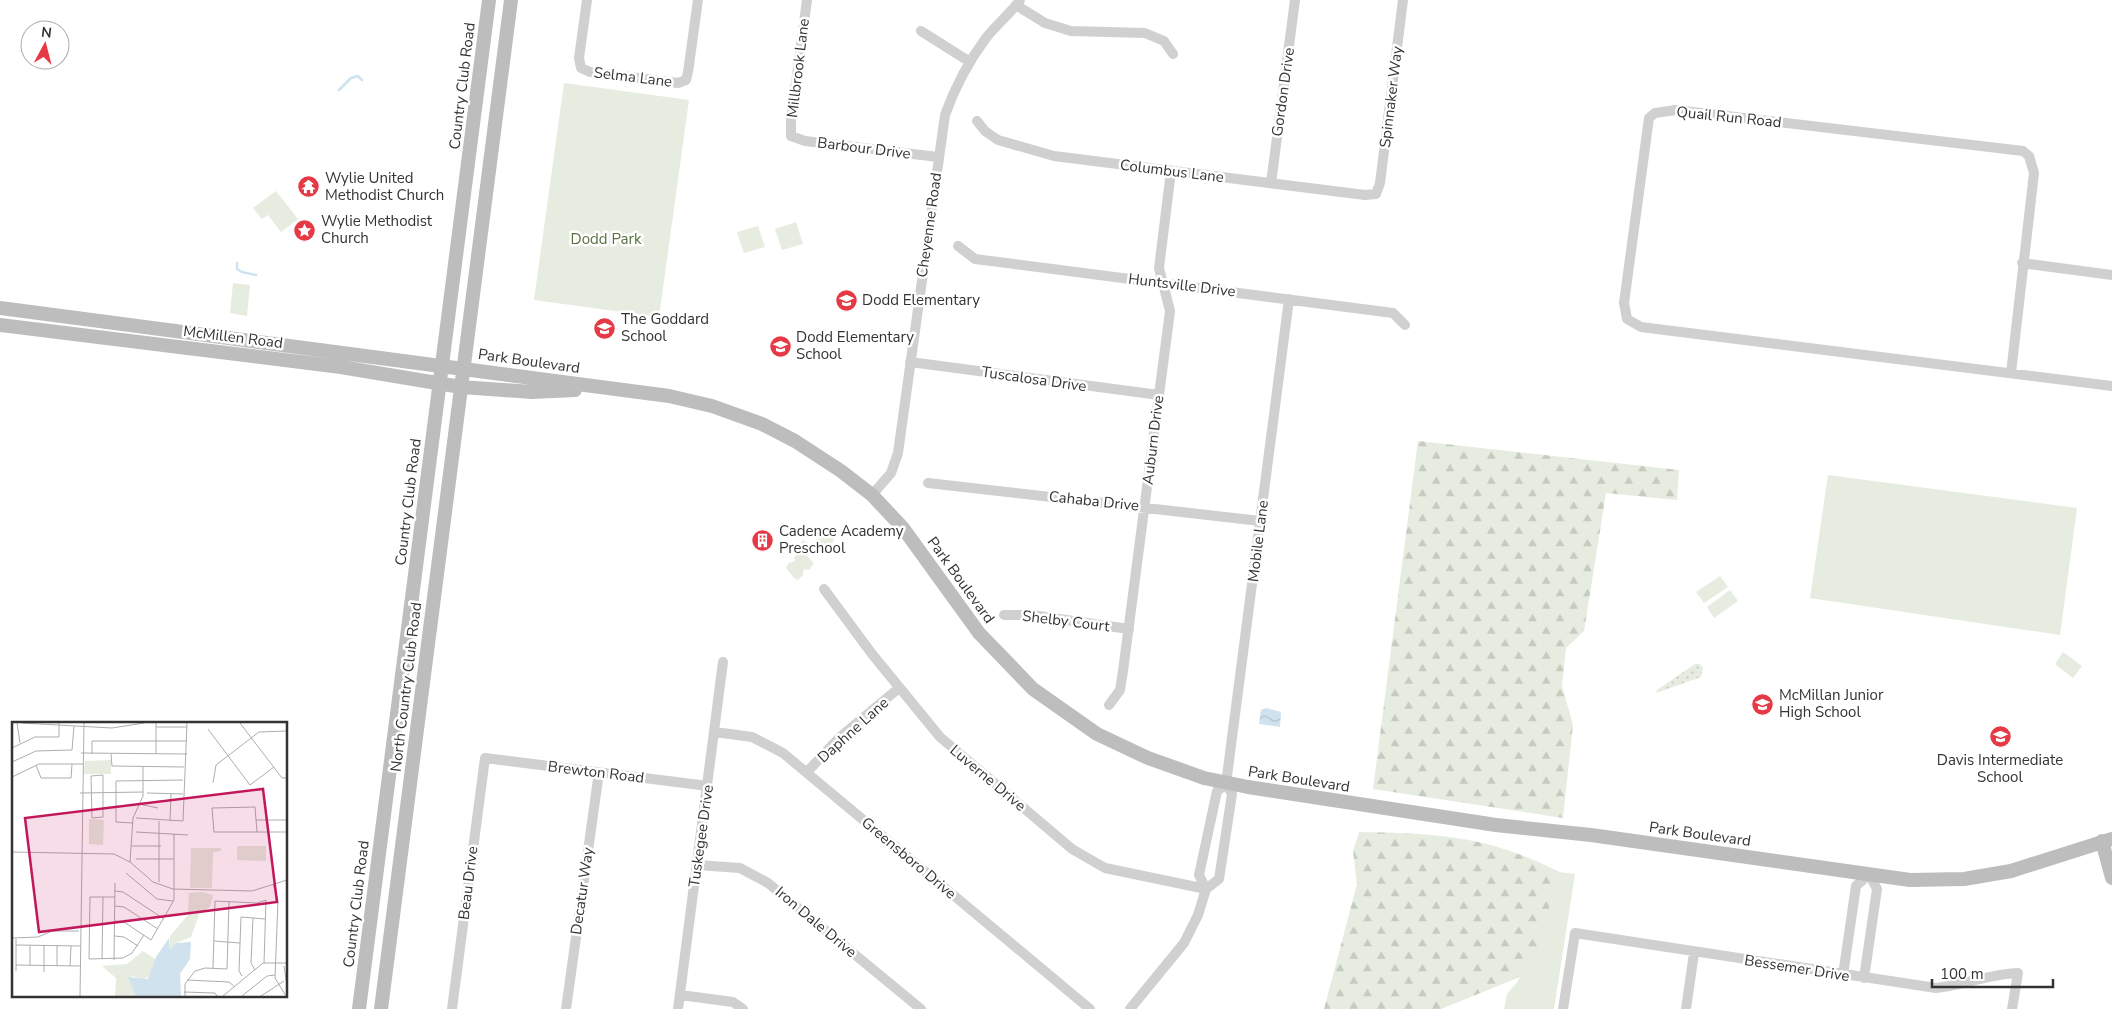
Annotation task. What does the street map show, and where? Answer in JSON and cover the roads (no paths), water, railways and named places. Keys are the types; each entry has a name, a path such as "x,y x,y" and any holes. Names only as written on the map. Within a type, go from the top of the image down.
{"main road":[{"name":"Country Club Road","path":"359,1009 489,0"},
{"path":"463,368 511,0"},
{"path":"471,147 492,150"},
{"name":"McMillen Road","path":"0,308 442,365"},
{"name":"McMillen Road","path":"0,325 341,367 461,387"},
{"name":"Park Boulevard","path":"442,365 679,398 729,412 762,424 819,456 872,495 916,544 978,633 1033,689 1077,722 1114,743 1170,767 1226,784 1496,825 1591,835 1916,880 1971,878 2026,867 2107,840"},
{"name":"North Country Club Road","path":"381,1009 463,368"},
{"name":"Park Boulevard","path":"461,387 532,392 611,388"},
{"path":"2107,840 2112,878"},
{"path":"379,853 400,856"}],"street":[{"name":"Selma Lane","path":"587,0 579,58 580,68 590,72 678,83 686,80 698,0"},
{"name":"Millbrook Lane","path":"791,136 791,121 807,0"},
{"name":"Gordon Drive","path":"1271,183 1295,0"},
{"name":"Spinnaker Way","path":"1376,194 1380,184 1403,0"},
{"path":"1018,3 1045,23 1071,31 1145,33 1164,41 1173,54"},
{"name":"Cheyenne Road","path":"872,495 885,482 896,463 945,114 954,90 970,62 987,37 1018,3"},
{"path":"921,31 970,62"},
{"name":"Quail Run Road","path":"2010,373 2034,173 2029,156 2023,152 1676,110 1655,113 1647,124 1624,302 1627,318 1641,327 2112,386"},
{"name":"Columbus Lane","path":"977,121 985,131 998,140 1027,150 1054,156 1365,195 1376,194"},
{"name":"Barbour Drive","path":"791,136 805,141 938,157"},
{"name":"Auburn Drive","path":"1109,705 1120,690 1170,311 1159,268 1170,171"},
{"name":"Huntsville Drive","path":"958,246 974,259 1393,312 1405,325"},
{"path":"2022,263 2112,275"},
{"name":"Mobile Lane","path":"1226,784 1289,299"},
{"name":"Tuscalosa Drive","path":"910,362 1159,395"},
{"name":"Cahaba Drive","path":"928,483 1260,521"},
{"name":"Luverne Drive","path":"824,589 940,737 1072,850 1105,868 1206,889"},
{"name":"Shelby Court","path":"1004,615 1032,615 1129,629"},
{"name":"Tuskegee Drive","path":"678,1009 724,662"},
{"name":"Daphne Lane","path":"807,772 840,737 900,688"},
{"name":"Greensboro Drive","path":"715,732 752,737 783,753 1090,1009"},
{"name":"Brewton Road","path":"484,758 708,786"},
{"name":"Beau Drive","path":"452,1009 484,758"},
{"name":"Decatur Way","path":"566,1009 599,772"},
{"path":"1130,1009 1184,943 1198,916 1206,889 1219,879 1232,794 1226,784 1217,791 1198,875 1206,889"},
{"name":"Iron Dale Drive","path":"697,865 740,868 768,883 921,1009"},
{"path":"1843,975 1856,886 1869,874 1877,889 1864,978"},
{"name":"Bessemer Drive","path":"1563,1009 1575,933 1694,953 1936,988 1956,986 1996,974 2018,973 2012,1009"},
{"path":"1686,1009 1694,953"},
{"path":"680,995 733,1002 744,1009"}],"water":[{"path":"1266,708 1281,712 1280,727 1259,724 1261,710"}],"waterway":[{"path":"339,90 351,78 358,76 362,80"},
{"path":"237,263 237,269 256,275"}],"place":[{"name":"Wylie United Methodist Church","path":"309,187"},
{"name":"Wylie Methodist Church","path":"305,230"},
{"name":"Dodd Elementary","path":"846,300"},
{"name":"The Goddard School","path":"605,328"},
{"name":"Dodd Elementary School","path":"780,346"},
{"name":"Cadence Academy Preschool","path":"763,540"},
{"name":"McMillan Junior High School","path":"1763,704"},
{"name":"Davis Intermediate School","path":"2000,737"}],"park label":[{"name":"Dodd Park","path":"606,239"}]}
